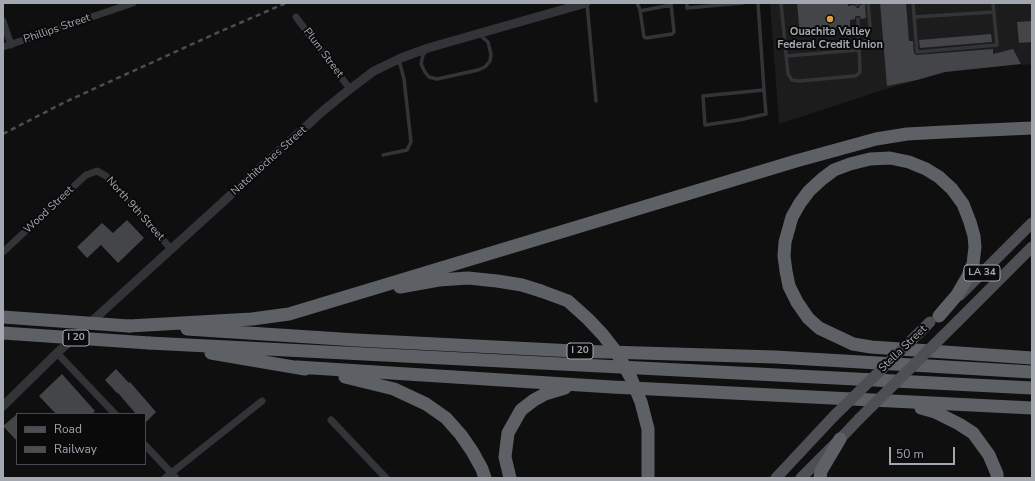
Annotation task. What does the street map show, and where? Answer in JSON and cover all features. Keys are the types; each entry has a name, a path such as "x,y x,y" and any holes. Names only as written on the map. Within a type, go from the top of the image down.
{"highway":[{"path":"289,314 796,161 876,139 907,134 1032,128"},
{"path":"935,319 956,295 968,276 973,264 975,247 974,236 963,204 952,189 939,177 926,169 909,162 890,158 870,159 850,164 834,170 822,178 809,191 792,217 785,242 784,256 790,286 797,302 808,318 818,328 853,344 871,347 1032,358"},
{"path":"129,326 252,319 289,314 394,288 439,280 468,278 522,285 568,301 603,335 621,360 631,378 641,402 648,429 648,478"},
{"name":"I 20","path":"3,317 364,341 774,357 1032,372"},
{"name":"I 20","path":"3,332 150,343 1032,388"},
{"path":"150,343 297,367 356,379 394,389 426,404 446,418 461,435 472,451 482,469 485,478"},
{"path":"297,367 612,387 1032,408"},
{"path":"510,478 505,457 508,432 522,410 534,400 561,388 612,387"},
{"path":"900,401 936,412 973,433 989,455 997,474 997,478"},
{"path":"820,478 821,471 840,439"}],"main road":[{"name":"Stella Street","path":"776,478 834,416 1032,223"},
{"name":"Stella Street","path":"801,478 858,419 1032,247"}],"street":[{"name":"Phillips Street","path":"3,47 133,3"},
{"name":"Natchitoches Street","path":"3,406 58,353 324,110 374,71 394,61 428,48 586,3"},
{"name":"Plum Street","path":"296,18 350,89"},
{"path":"3,20 11,44"},
{"name":"North 9th Street","path":"97,171 106,176 172,250"},
{"name":"Wood Street","path":"3,252 86,175 97,171"},
{"path":"58,353 114,413"},
{"path":"165,478 173,475 262,401"},
{"path":"331,420 386,478"},
{"path":"146,446 173,475"}],"lane":[{"path":"586,3 596,101"},
{"path":"637,3 644,37 646,38 672,34 674,32 671,4 640,12"},
{"path":"687,3 687,8 743,3"},
{"path":"758,3 766,114 740,120 705,125 703,96 764,90"},
{"path":"781,3 788,74 792,80 799,81 855,76 858,74 860,72 858,19"},
{"path":"786,56 858,50 867,38 870,26 868,3"},
{"path":"913,3 917,52 997,45 993,3"},
{"path":"914,17 994,12"},
{"path":"428,48 423,55 421,64 429,77 437,79 478,70 485,67 490,61 491,54 488,42 478,33"},
{"path":"383,155 407,150 411,142 404,79 400,64 394,61"}],"shaded area":[{"path":"770,3 1032,3 1032,64 945,72 883,90 779,124"}],"building":[{"name":"Ouachita Valley Federal Credit Union","path":"797,3 848,3 848,6 854,5 857,8 859,8 860,5 865,4 866,18 861,19 860,16 855,17 855,19 850,20 850,27 821,30 821,33 800,35"},
{"path":"880,3 906,3 909,41 913,41 914,53 916,55 993,49 993,54 1013,49 1021,64 945,72 917,80 887,86"},
{"path":"1032,21 1032,42 1019,43 1017,22"},
{"path":"991,34 992,42 920,48 919,40"},
{"path":"127,220 144,238 118,263 101,245 87,258 77,247 102,223 113,233"},
{"path":"116,369 129,383 130,382 156,412 146,422 146,413 135,413 105,380"},
{"path":"62,374 95,411 93,413 55,413 39,396"},
{"path":"16,415 16,440 3,426"}],"railway":[{"path":"3,134 65,102 286,3"}],"place":[{"name":"Ouachita Valley Federal Credit Union","path":"830,19"}]}
